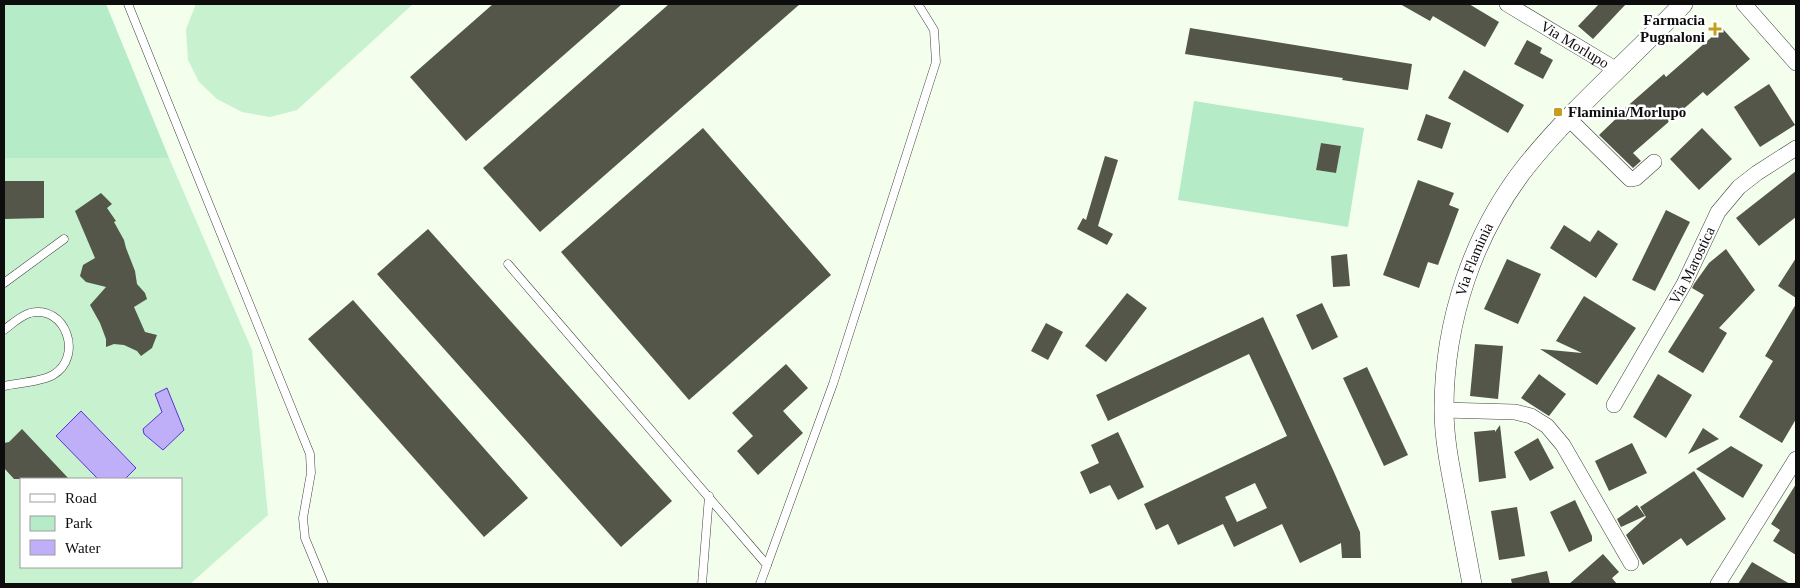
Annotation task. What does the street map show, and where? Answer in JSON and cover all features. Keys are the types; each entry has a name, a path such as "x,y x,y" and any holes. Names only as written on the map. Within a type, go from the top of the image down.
{"street":[{"name":"Via Morlupo","path":"1508,4 1617,70"},
{"name":"Via Flaminia","path":"1472,584 1448,450 1444,410 1446,365 1451,336 1469,267 1492,218 1538,153 1568,119 1682,4"},
{"path":"1744,4 1796,63"},
{"path":"1568,119 1630,179 1636,178 1654,162"},
{"name":"Via Marostica","path":"1614,406 1684,284 1718,212 1739,187 1796,148"},
{"path":"1444,410 1523,414 1547,426 1562,445 1630,563"},
{"path":"1718,584 1796,458"}],"lane":[{"path":"128,4 310,454 309,493 304,508 305,538 324,584"},
{"path":"760,584 833,384 936,62 934,30 918,4"},
{"path":"4,283 64,238"},
{"path":"508,264 767,565"},
{"path":"4,330 19,318 29,314 42,313 50,315 64,326 69,342 65,362 60,370 52,376 4,386"},
{"path":"702,584 709,496"}],"green space":[{"path":"4,4 106,4 169,158 4,158"},
{"path":"196,4 413,4 297,110 270,117 242,112 217,99 199,82 188,60 186,29"},
{"path":"1194,101 1364,128 1348,227 1178,200","holes":["1321,143 1341,146 1336,173 1316,170"]},
{"path":"4,158 169,158 252,350 268,515 190,584 4,584"}],"water":[{"path":"167,388 184,430 163,450 144,434 143,429 162,412 155,394"},
{"path":"81,411 136,468 126,478 97,478 56,436"}],"building":[{"path":"493,4 622,4 466,141 410,77"},
{"path":"669,4 800,4 540,232 483,168"},
{"path":"1400,4 1469,4 1499,22 1485,47 1433,16 1430,21"},
{"path":"1599,4 1626,4 1593,39 1578,26"},
{"path":"1190,28 1412,64 1408,90 1185,54"},
{"path":"1722,28 1750,59 1707,96 1703,92 1633,153 1641,161 1633,168 1599,135 1623,110 1664,74 1666,77"},
{"path":"1527,40 1542,48 1540,53 1553,60 1543,79 1514,64"},
{"path":"1464,70 1524,105 1508,133 1448,98"},
{"path":"1769,84 1795,125 1760,147 1734,107"},
{"path":"1426,114 1451,123 1442,149 1417,140"},
{"path":"703,128 831,275 689,400 561,252"},
{"path":"1702,128 1732,159 1699,190 1670,159"},
{"path":"1321,143 1341,146 1336,173 1316,170"},
{"path":"1105,156 1118,160 1098,226 1113,234 1107,245 1077,229 1083,218 1086,220"},
{"path":"1796,171 1796,217 1759,246 1736,218"},
{"path":"1418,180 1454,193 1449,205 1459,209 1438,265 1428,262 1419,288 1383,275"},
{"path":"4,181 44,181 44,218 4,219"},
{"path":"101,193 112,204 107,208 116,221 114,222 124,240 135,271 137,284 145,293 147,299 134,307 145,332 157,335 152,348 141,356 137,351 124,345 114,344 106,347 106,339 100,323 90,305 106,287 86,282 80,276 83,265 95,258 75,211"},
{"path":"1666,210 1690,222 1655,291 1632,280"},
{"path":"1564,225 1590,242 1598,230 1618,244 1596,278 1550,248"},
{"path":"428,229 672,501 621,547 377,274"},
{"path":"1726,249 1755,290 1719,328 1727,333 1703,373 1668,352 1704,295 1692,288 1694,284 1709,263"},
{"path":"1347,254 1350,286 1333,287 1331,256"},
{"path":"1796,258 1796,298 1778,286"},
{"path":"1507,259 1541,274 1518,324 1484,309"},
{"path":"1127,293 1147,308 1106,362 1085,346"},
{"path":"1584,296 1636,328 1597,385 1540,349 1582,353 1556,341"},
{"path":"353,300 528,498 484,537 308,339"},
{"path":"1322,303 1338,337 1312,350 1296,315"},
{"path":"1796,304 1796,419 1782,443 1739,417 1773,361 1765,356"},
{"path":"1263,317 1360,532 1361,558 1342,558 1341,543 1300,563 1282,524 1234,547 1223,524 1178,545 1168,524 1156,530 1144,504 1287,436 1249,354 1108,421 1096,395","holes":["1255,483 1267,508 1237,522 1225,497"]},
{"path":"1046,323 1063,332 1048,360 1031,351"},
{"path":"1475,344 1503,346 1498,399 1470,396"},
{"path":"786,364 808,388 783,411 803,433 758,475 737,451 753,436 732,413"},
{"path":"1367,367 1408,455 1384,466 1343,378"},
{"path":"1539,374 1566,394 1549,416 1521,398"},
{"path":"1658,374 1692,395 1666,438 1633,417"},
{"path":"1500,425 1506,478 1479,482 1474,432 1495,430 1495,432"},
{"path":"1703,428 1719,439 1688,454"},
{"path":"22,429 68,478 14,479 4,468 4,443 9,442"},
{"path":"1118,432 1144,487 1118,500 1110,485 1090,494 1080,472 1099,463 1091,445"},
{"path":"1538,438 1554,468 1530,481 1514,452"},
{"path":"1632,443 1647,473 1609,491 1595,461"},
{"path":"1731,446 1763,465 1743,498 1696,469"},
{"path":"1694,471 1726,519 1687,546 1681,538 1643,565 1626,535 1646,517 1640,507"},
{"path":"1796,484 1796,555 1773,541 1780,530 1771,524"},
{"path":"1575,500 1592,536 1592,541 1569,552 1550,512"},
{"path":"1637,505 1645,516 1621,527 1617,519"},
{"path":"1517,507 1525,556 1499,560 1491,511"},
{"path":"1603,554 1619,572 1612,578 1617,584 1569,584"},
{"path":"1752,562 1790,584 1738,584"},
{"path":"1547,571 1550,584 1512,584 1511,579"}],"place":[{"name":"Farmacia Pugnaloni","path":"1715,29"},
{"name":"Flaminia/Morlupo","path":"1558,112"}]}
